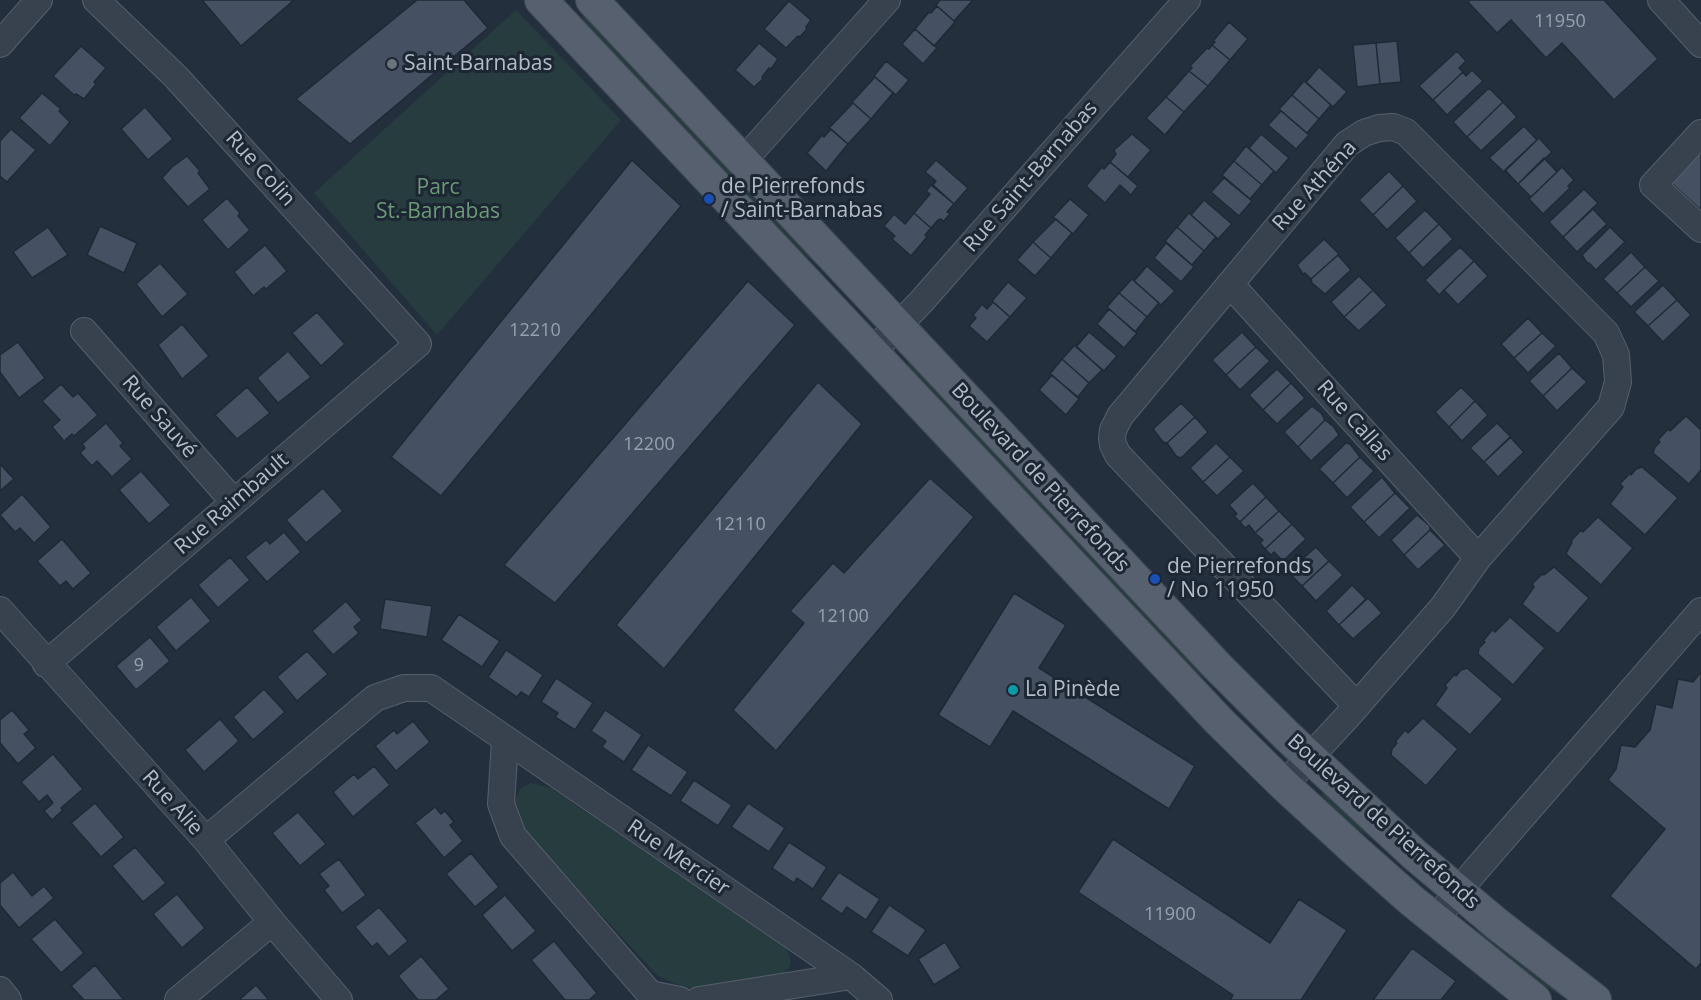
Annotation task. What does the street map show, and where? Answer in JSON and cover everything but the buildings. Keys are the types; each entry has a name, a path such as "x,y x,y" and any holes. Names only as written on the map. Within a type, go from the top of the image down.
{"main road":[{"name":"Boulevard de Pierrefonds","path":"592,0 1218,667 1309,758 1458,892 1595,1000"},
{"name":"Boulevard de Pierrefonds","path":"551,3 872,352 1211,713 1284,785 1435,920 1535,1000"}],"street":[{"path":"0,44 39,0"},
{"name":"Rue Colin","path":"96,0 176,77 418,344"},
{"path":"743,161 887,0"},
{"name":"Rue Saint-Barnabas","path":"872,352 898,326 1187,0"},
{"path":"1661,0 1701,44"},
{"name":"Rue Athéna","path":"1284,785 1356,706 1443,607 1478,558 1611,407 1618,382 1616,355 1606,333 1406,132 1393,127 1379,128 1364,133 1347,144 1120,416 1113,430 1113,445 1124,460 1356,706"},
{"path":"1701,133 1653,185 1701,229"},
{"name":"Rue Callas","path":"1230,284 1478,558"},
{"name":"Rue Sauvé","path":"84,331 234,502"},
{"name":"Rue Raimbault","path":"46,664 418,344"},
{"name":"Rue Alie","path":"0,610 206,840 339,1000"},
{"path":"1435,920 1701,611"},
{"name":"Rue Mercier","path":"206,840 375,698 404,688 431,688 851,976 879,1000"},
{"path":"505,740 501,804 513,836 650,994 680,1000"},
{"path":"178,1000 272,922"},
{"path":"699,1000 851,976"},
{"path":"0,990 8,1000"}],"green space":[{"name":"Parc St.-Barnabas","path":"516,10 621,120 437,335 314,193"},
{"path":"586,13 835,280 777,231 594,36 582,17"},
{"path":"911,360 1234,703 1170,650 915,376 907,363"},
{"path":"531,783 551,788 786,948 791,961 788,970 779,976 691,988 657,975 524,831 513,804 521,788"},
{"path":"1324,791 1390,851 1338,816 1321,794"},
{"path":"1481,927 1573,1000 1568,1000 1518,970 1476,933"}],"place":[{"name":"Saint-Barnabas","path":"392,64"},
{"name":"de Pierrefonds / Saint-Barnabas","path":"709,199"},
{"name":"de Pierrefonds / No 11950","path":"1155,579"},
{"name":"La Pinède","path":"1013,690"}]}
